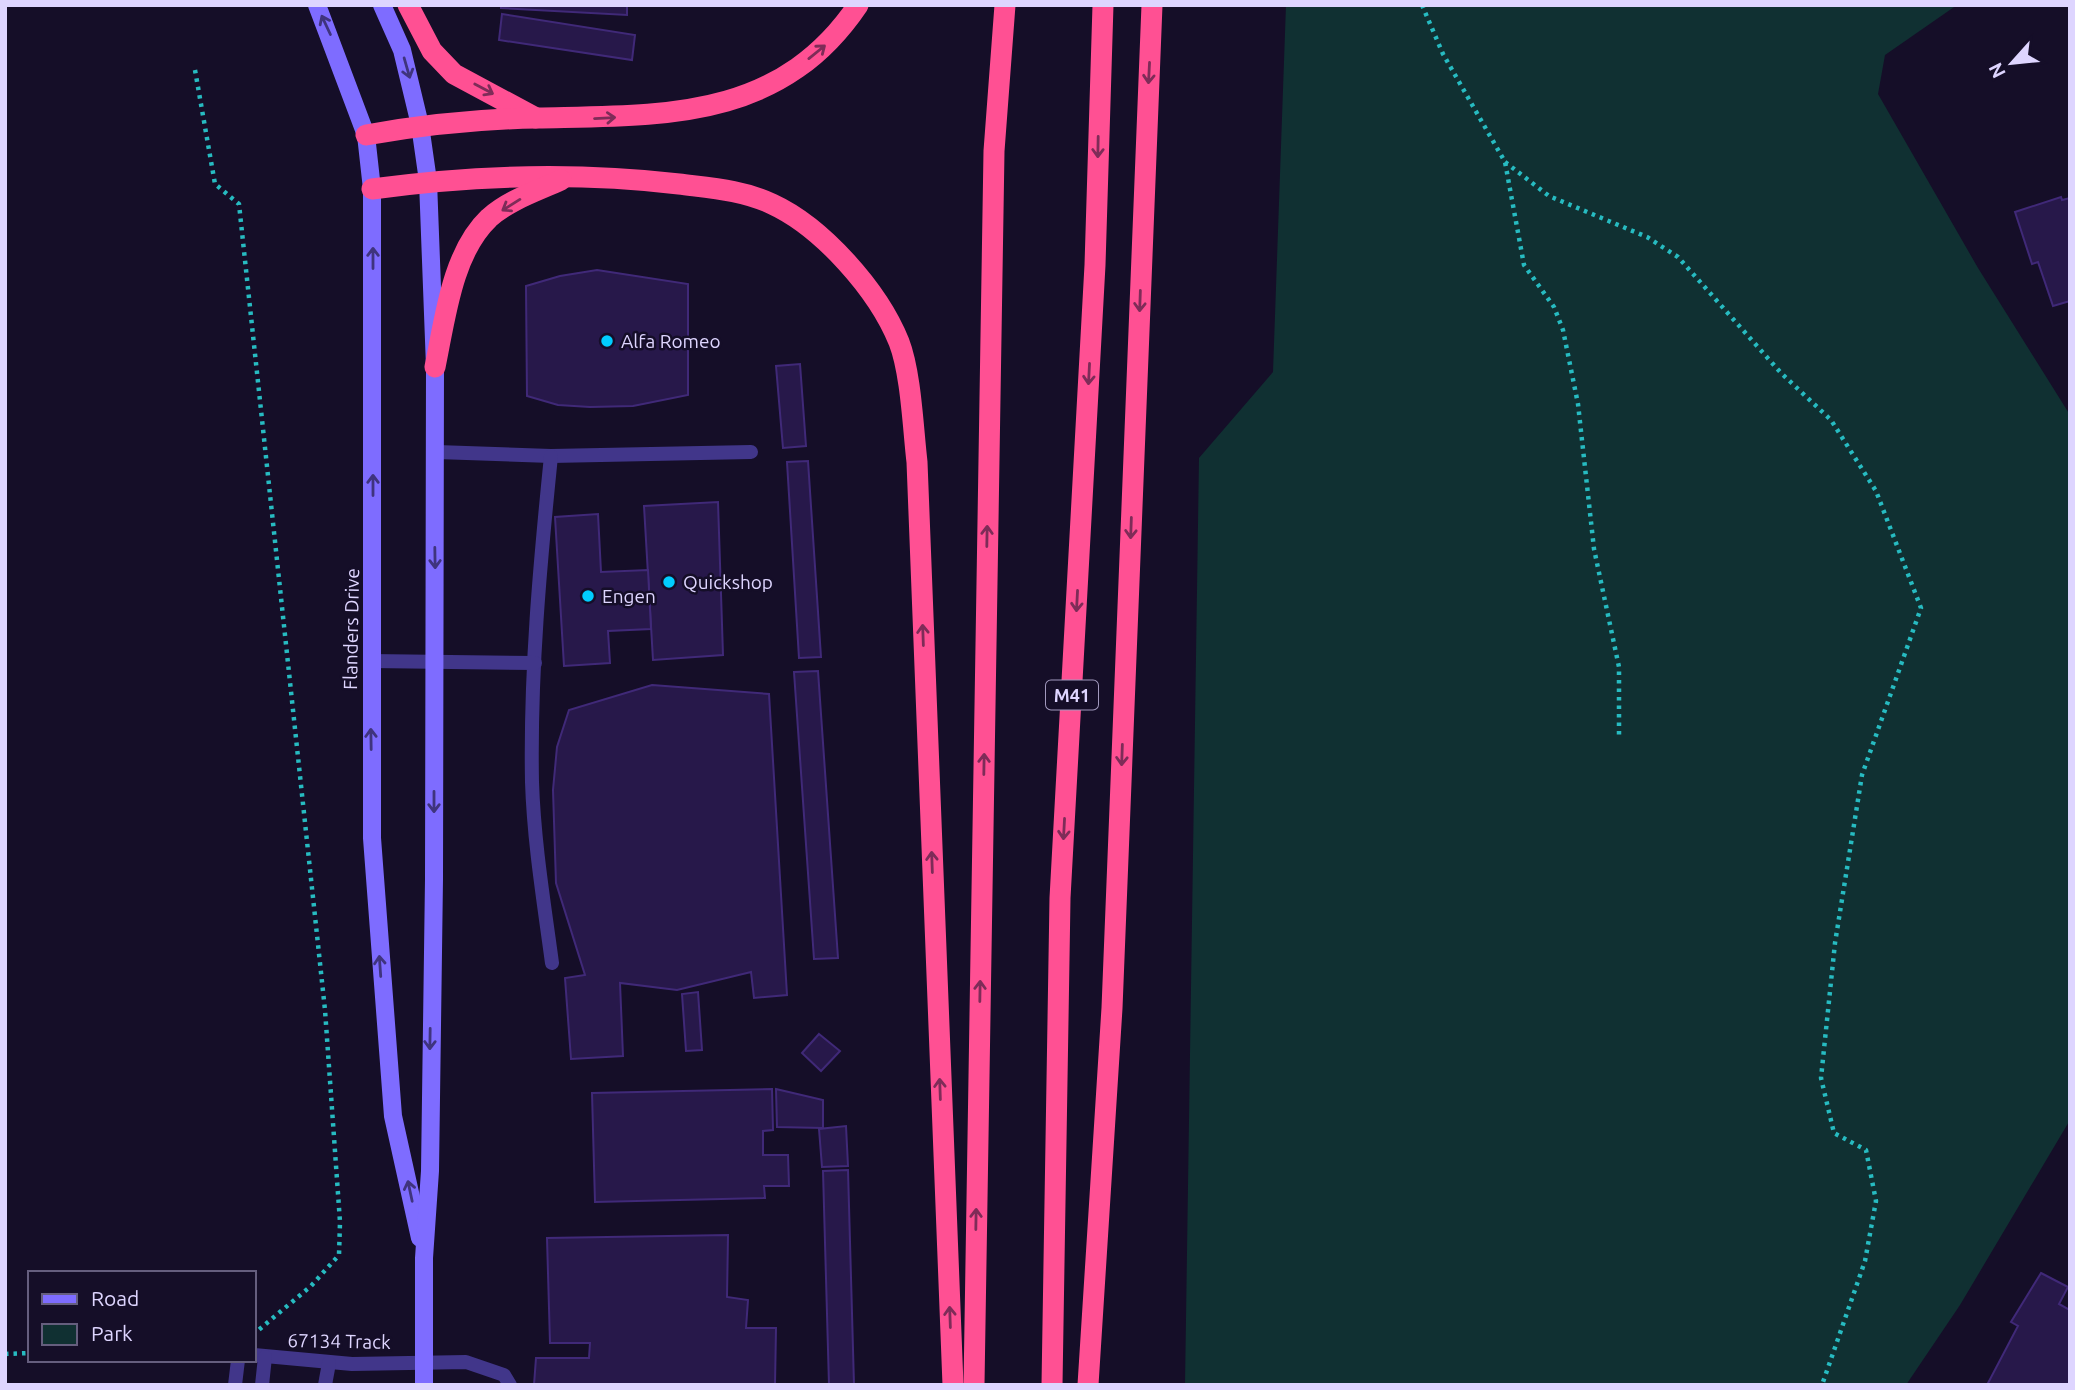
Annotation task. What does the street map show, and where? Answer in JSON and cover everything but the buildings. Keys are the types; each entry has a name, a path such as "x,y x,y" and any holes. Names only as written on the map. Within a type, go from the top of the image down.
{"highway":[{"path":"408,5 432,51 454,74 536,118"},
{"path":"366,135 421,125 536,118 599,119 682,113 740,98 782,78 820,52 842,29 858,5"},
{"path":"974,1385 994,151 1005,5"},
{"name":"M41","path":"1052,1385 1060,898 1095,265 1102,5"},
{"path":"1088,1385 1113,995 1152,5"},
{"path":"435,367 465,252 489,218 518,200 572,175"},
{"path":"372,189 428,181 572,175 729,190 769,202 793,215 845,261 873,298 899,343 917,463 953,1385"}],"street":[{"name":"Flanders Drive","path":"317,5 366,135 372,189 372,838 393,1116 424,1258"},
{"name":"Flanders Drive","path":"382,5 402,50 421,125 428,181 435,367 437,452 430,1171 424,1258 424,1385"}],"lane":[{"path":"437,452 551,456 751,452"},
{"path":"551,456 540,565 532,783 537,854 552,963"},
{"path":"370,661 535,663"},
{"path":"259,1356 262,1385"},
{"name":"67134 Track","path":"259,1356 329,1363 466,1362 504,1375 510,1385"},
{"path":"234,1385 239,1362"},
{"path":"325,1385 329,1363"}],"path":[{"path":"1422,5 1443,54 1505,162 1524,265 1557,314 1572,364 1594,549 1619,667 1619,735"},
{"path":"195,70 215,184 239,204 325,1010 340,1222 339,1255 311,1286 256,1332"},
{"path":"1505,162 1549,195 1647,237 1678,257 1781,373 1831,420 1876,491 1921,608 1862,775 1835,943 1821,1078 1834,1133 1866,1150 1876,1201 1865,1261 1822,1385"},
{"path":"5,1354 28,1353"}],"green space":[{"path":"1286,5 1957,5 1885,55 1878,94 1978,268 2070,415 2070,1120 1960,1305 1906,1385 1185,1385 1199,458 1273,372"}],"place":[{"name":"Alfa Romeo","path":"607,341"},
{"name":"Quickshop","path":"669,582"},
{"name":"Engen","path":"588,596"}]}
